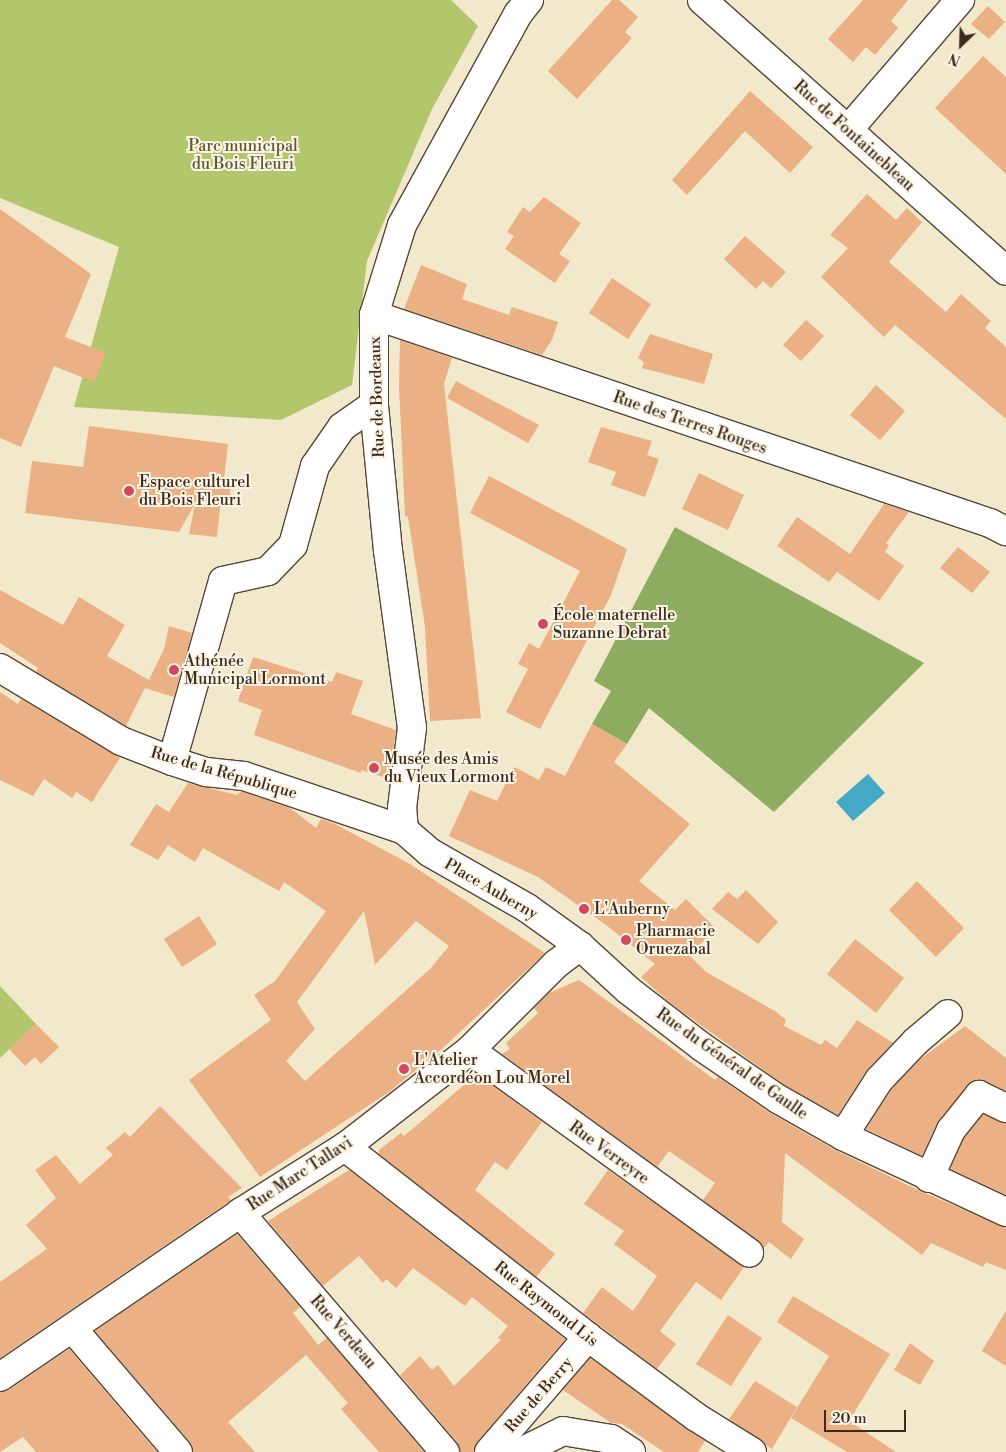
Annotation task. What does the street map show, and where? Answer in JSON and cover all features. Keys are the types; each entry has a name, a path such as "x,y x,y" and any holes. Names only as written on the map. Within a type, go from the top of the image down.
{"street":[{"name":"Rue de Bordeaux","path":"404,830 402,808 412,728 388,551 374,405 374,315 402,225 518,14 530,0"},
{"name":"Rue de Fontainebleau","path":"702,0 1006,271"},
{"path":"848,130 960,0"},
{"name":"Rue des Terres Rouges","path":"374,315 990,523 1006,531"},
{"path":"172,762 223,581 268,571 293,545 315,466 342,427 374,405"},
{"name":"Rue de la République","path":"0,668 121,741 172,762 206,772 244,776 404,830"},
{"name":"Place Auberny","path":"404,830 429,852 527,908 580,946"},
{"name":"Rue Marc Tallavi","path":"0,1377 240,1213 345,1147 470,1050 556,964 580,946"},
{"name":"Rue du Général de Gaulle","path":"580,946 628,990 702,1047 778,1099 843,1136 929,1178 1006,1212"},
{"path":"843,1136 879,1080 914,1042 948,1014"},
{"name":"Rue Verreyre","path":"470,1050 749,1253"},
{"path":"929,1178 951,1130 979,1095 1006,1108"},
{"name":"Rue Raymond Lis","path":"345,1147 588,1337 696,1417 752,1452"},
{"name":"Rue Verdeau","path":"240,1213 445,1452"},
{"path":"72,1328 178,1452"},
{"name":"Rue de Berry","path":"489,1452 588,1337"},
{"path":"520,1452 563,1431 612,1439 631,1452"}],"green space":[{"name":"Parc municipal du Bois Fleuri","path":"0,0 451,0 478,26 432,109 367,261 352,385 281,420 74,407 119,247 0,198"},
{"path":"675,527 924,663 774,812 649,708 627,744 592,724 611,691 594,681"},
{"path":"0,986 36,1024 0,1058"}],"water":[{"path":"868,774 885,793 853,821 836,802"}],"building":[{"path":"612,0 619,0 638,17 625,32 632,38 577,99 548,71"},
{"path":"863,0 908,0 891,21 898,28 875,55 866,47 853,62 828,39"},
{"path":"988,6 1005,22 989,39 971,24"},
{"path":"983,56 1006,77 1006,174 935,108"},
{"path":"750,91 813,147 790,173 745,131 687,195 672,180"},
{"path":"867,194 896,220 907,208 922,222 889,262 946,312 961,294 991,321 985,328 1006,347 1006,419 895,325 884,337 821,277 848,248 830,235"},
{"path":"544,197 581,223 559,254 570,261 555,283 505,249 514,236 507,232 523,207 530,212"},
{"path":"0,209 91,274 65,337 106,353 94,382 54,366 21,447 0,438"},
{"path":"745,236 786,272 771,288 763,281 756,289 724,259"},
{"path":"421,265 467,284 462,299 509,315 512,307 558,322 552,340 542,355 404,309"},
{"path":"612,278 651,304 628,339 589,313"},
{"path":"806,320 824,336 801,361 783,345"},
{"path":"650,334 713,354 704,384 642,368 644,362 638,358"},
{"path":"400,340 452,358 444,384 481,718 430,721 425,627 408,517 405,516 399,386"},
{"path":"456,381 539,425 528,443 447,398"},
{"path":"876,385 905,411 880,440 850,415"},
{"name":"Espace culturel du Bois Fleuri","path":"89,426 228,444 224,480 232,481 229,501 221,500 217,537 189,534 195,504 179,532 25,513 32,461 83,467"},
{"path":"601,427 652,441 647,455 659,459 645,497 611,485 616,472 588,462"},
{"path":"699,473 744,495 728,530 682,509"},
{"path":"489,476 627,549 611,595 540,729 506,712 528,669 518,664 529,643 539,649 580,571 470,513"},
{"path":"884,504 909,512 886,543 889,546 885,552 904,566 879,601 837,572 829,582 777,546 797,517 850,554"},
{"path":"958,547 990,572 972,593 940,568"},
{"path":"0,590 63,625 79,597 125,625 107,656 149,680 126,726 36,672 38,668 0,643"},
{"path":"169,626 192,633 174,697 145,688 164,649"},
{"path":"253,657 332,682 336,672 363,681 351,714 396,730 389,779 361,770 361,773 254,735 262,710 238,701"},
{"path":"0,692 18,704 21,699 120,758 92,802 76,792 72,798 44,779 33,796 0,780"},
{"path":"592,724 627,744 614,762 690,824 639,881 675,910 686,899 716,929 689,955 706,972 775,1011 786,1020 784,1026 821,1045 825,1040 837,1048 857,1020 893,1043 866,1071 838,1115 786,1086 670,1003 641,977 655,964 606,925 538,877 449,836 470,790 497,801 514,767 539,780 546,767 565,776"},
{"path":"188,783 237,795 241,791 290,808 316,828 321,819 335,824 410,864 545,953 444,1047 389,1092 260,1177 189,1080 271,1020 254,995 275,981 326,911 284,882 279,891 203,848 195,862 168,845 158,860 130,845 156,804 169,812","holes":["364,911 375,965 416,921 449,946 430,969 305,1081 286,1061 315,1029 297,1002"]},
{"path":"917,881 964,928 936,957 889,910"},
{"path":"746,890 778,922 758,944 712,909 728,892 737,899"},
{"path":"199,916 217,944 182,967 164,939"},
{"path":"855,939 904,978 876,1013 827,974"},
{"path":"579,980 715,1080 718,1077 770,1113 835,1150 922,1192 1006,1227 1006,1270 986,1262 983,1267 931,1243 922,1255 785,1153 782,1222 804,1239 791,1259 769,1242 764,1248 703,1200 715,1183 669,1151 657,1167 502,1054 510,1049 506,1043 538,1013 534,1008 549,993"},
{"path":"36,1024 59,1047 41,1064 35,1057 25,1066 9,1049"},
{"path":"965,1026 1006,1058 1006,1091 985,1081 972,1081 939,1120 922,1156 866,1129 891,1090 919,1060"},
{"path":"477,1074 542,1122 507,1170 495,1162 475,1190 555,1254 536,1277 379,1154 379,1150 401,1133 404,1136"},
{"path":"160,1106 242,1188 228,1197 231,1200 0,1358 0,1282 47,1249 26,1225 56,1198 35,1170 56,1155 80,1184 113,1155 106,1148 125,1132 130,1137"},
{"path":"983,1114 1006,1123 1006,1195 950,1169 964,1138"},
{"path":"349,1170 565,1339 477,1442 474,1452 460,1452 457,1442 400,1375 420,1356 432,1370 438,1365 454,1386 501,1340 498,1338 508,1326 472,1297 465,1306 413,1268 396,1288 386,1279 383,1283 359,1256 323,1286 268,1221"},
{"path":"608,1170 744,1267 721,1300 696,1282 660,1331 676,1344 657,1369 583,1313 602,1287 633,1311 657,1276 614,1244 624,1231 584,1204"},
{"path":"237,1234 300,1307 293,1313 318,1345 327,1338 424,1452 379,1452 341,1409 348,1403 306,1355 228,1422 255,1452 193,1452 190,1442 95,1331"},
{"path":"793,1296 890,1354 849,1421 896,1452 847,1452 791,1418 829,1356 777,1322"},
{"path":"1006,1311 1006,1366 982,1351"},
{"path":"728,1315 762,1338 731,1386 696,1364"},
{"path":"910,1343 934,1361 920,1385 894,1370"},
{"path":"69,1349 157,1452 36,1452 23,1437 0,1452 0,1392 9,1390"},
{"path":"590,1358 705,1441 698,1452 664,1452 622,1424 611,1423 563,1390"},
{"path":"755,1381 797,1407 772,1449 729,1419"}],"place":[{"name":"Espace culturel du Bois Fleuri","path":"129,491"},
{"name":"École maternelle Suzanne Debrat","path":"543,624"},
{"name":"Athénée Municipal Lormont","path":"174,670"},
{"name":"Musée des Amis du Vieux Lormont","path":"374,768"},
{"name":"L'Auberny","path":"584,909"},
{"name":"Pharmacie Oruezabal","path":"626,940"},
{"name":"L'Atelier Accordéon Lou Morel","path":"404,1069"}]}
